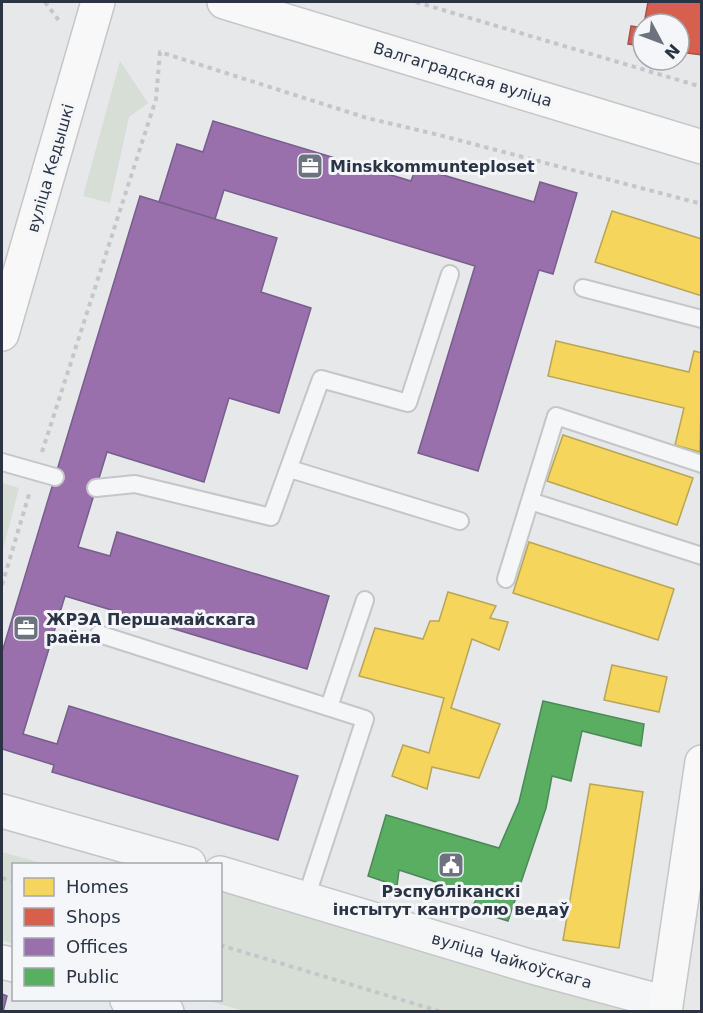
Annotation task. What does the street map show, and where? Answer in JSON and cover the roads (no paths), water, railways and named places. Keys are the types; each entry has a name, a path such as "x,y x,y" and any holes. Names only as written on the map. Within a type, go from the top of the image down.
{"street":[{"name":"вуліца Кедышкі","path":"2,334 98,2"},
{"name":"Валгаградская вуліца","path":"224,2 702,147"},
{"path":"666,1007 702,762"},
{"path":"2,811 185,863"},
{"name":"вуліца Чайкоўскага","path":"222,874 666,1007"},
{"path":"134,1001 167,1011"}],"lane":[{"path":"96,488 135,484 272,518 321,379 408,403 450,274"},
{"path":"583,288 702,319"},
{"path":"506,579 556,416 702,464"},
{"path":"2,462 55,477"},
{"path":"290,469 460,521"},
{"path":"530,501 702,556"},
{"path":"329,708 365,600"},
{"path":"99,634 365,719 306,898"}],"place":[{"name":"Minskkommunteploset","path":"310,166"},
{"name":"ЖРЭА Першамайскага раёна","path":"26,628"},
{"name":"Рэспубліканскі інстытут кантролю ведаў","path":"451,865"}]}
